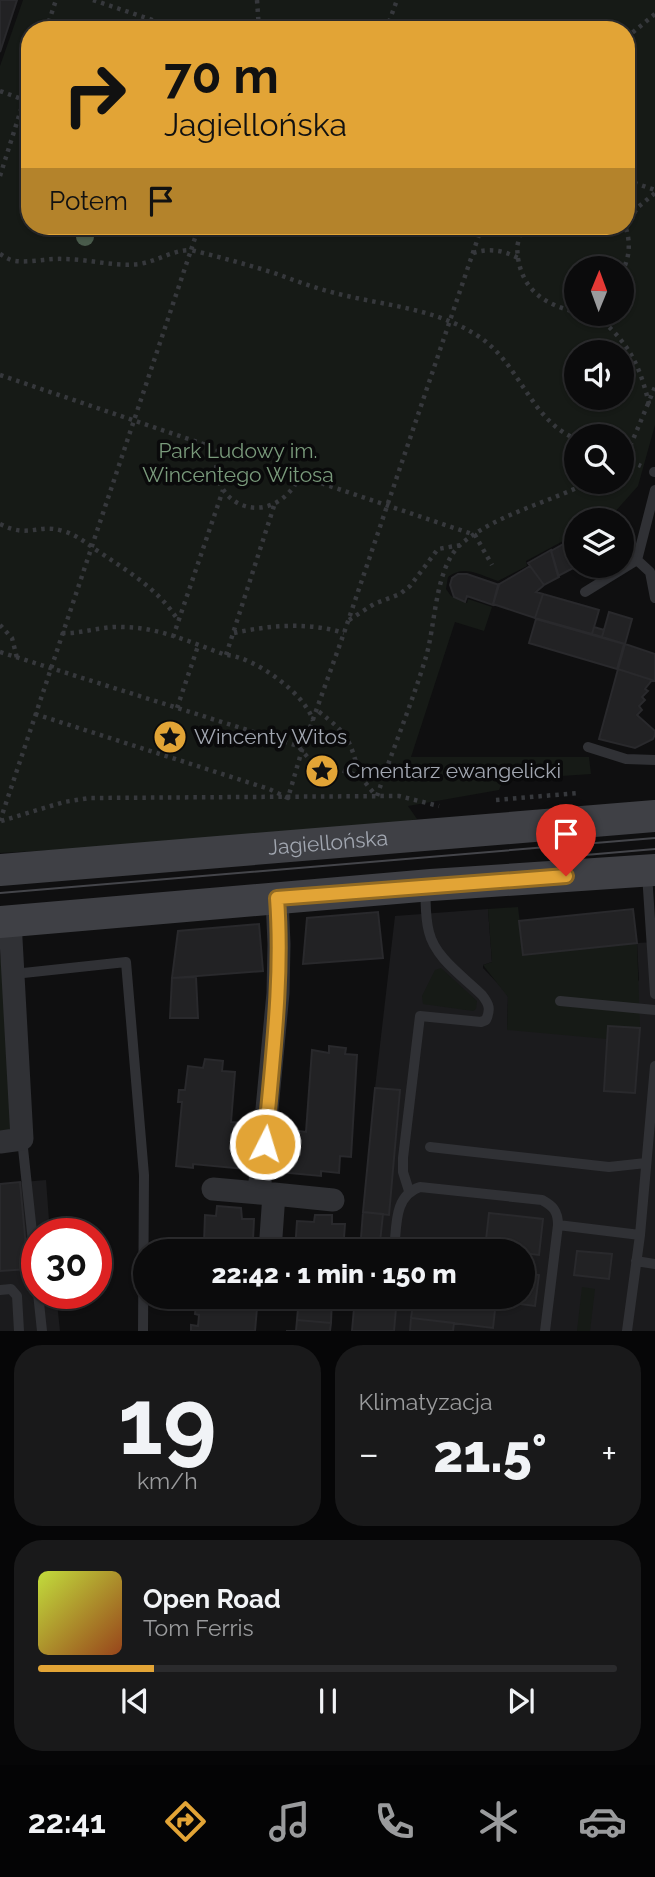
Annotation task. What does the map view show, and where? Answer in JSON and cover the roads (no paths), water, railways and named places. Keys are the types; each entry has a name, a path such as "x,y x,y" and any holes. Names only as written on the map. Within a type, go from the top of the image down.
{"main road":[{"name":"Jagiellońska","path":"0,870 655,816"},
{"path":"5,921 425,886 651,871"}],"street":[{"path":"269,1239 267,1194 278,993 277,898"},
{"path":"5,921 14,974 11,1141"},
{"path":"213,1189 333,1200"}],"lane":[{"path":"585,592 637,560 655,490"},
{"path":"637,560 650,572 655,598"},
{"path":"588,747 626,759 655,760"},
{"path":"651,871 655,994"},
{"path":"410,1191 403,1172 403,1158 420,1016 481,1022 486,1020 489,1012 488,1003 482,995 439,954 433,944 429,933 425,886"},
{"path":"14,974 126,962 144,1175 143,1331"},
{"path":"560,1001 655,1010"},
{"path":"627,1331 640,1234 655,1066"},
{"path":"11,1141 26,1218"},
{"path":"430,1147 608,1167 646,1163"},
{"path":"395,1239 400,1202 410,1191 420,1187 542,1200 551,1205 558,1214 558,1225 545,1331"},
{"path":"558,1225 640,1234"},
{"path":"636,1261 655,1264"},
{"path":"0,1290 11,1289 17,1296 19,1331"},
{"path":"40,1309 42,1331"}],"tram line":[{"path":"0,893 655,838"},
{"path":"562,857 655,849"}],"place":[{"name":"Wincenty Witos","path":"170,737"},
{"name":"Cmentarz ewangelicki","path":"322,771"}],"park label":[{"name":"Park Ludowy im. Wincentego Witosa","path":"238,463"}]}
